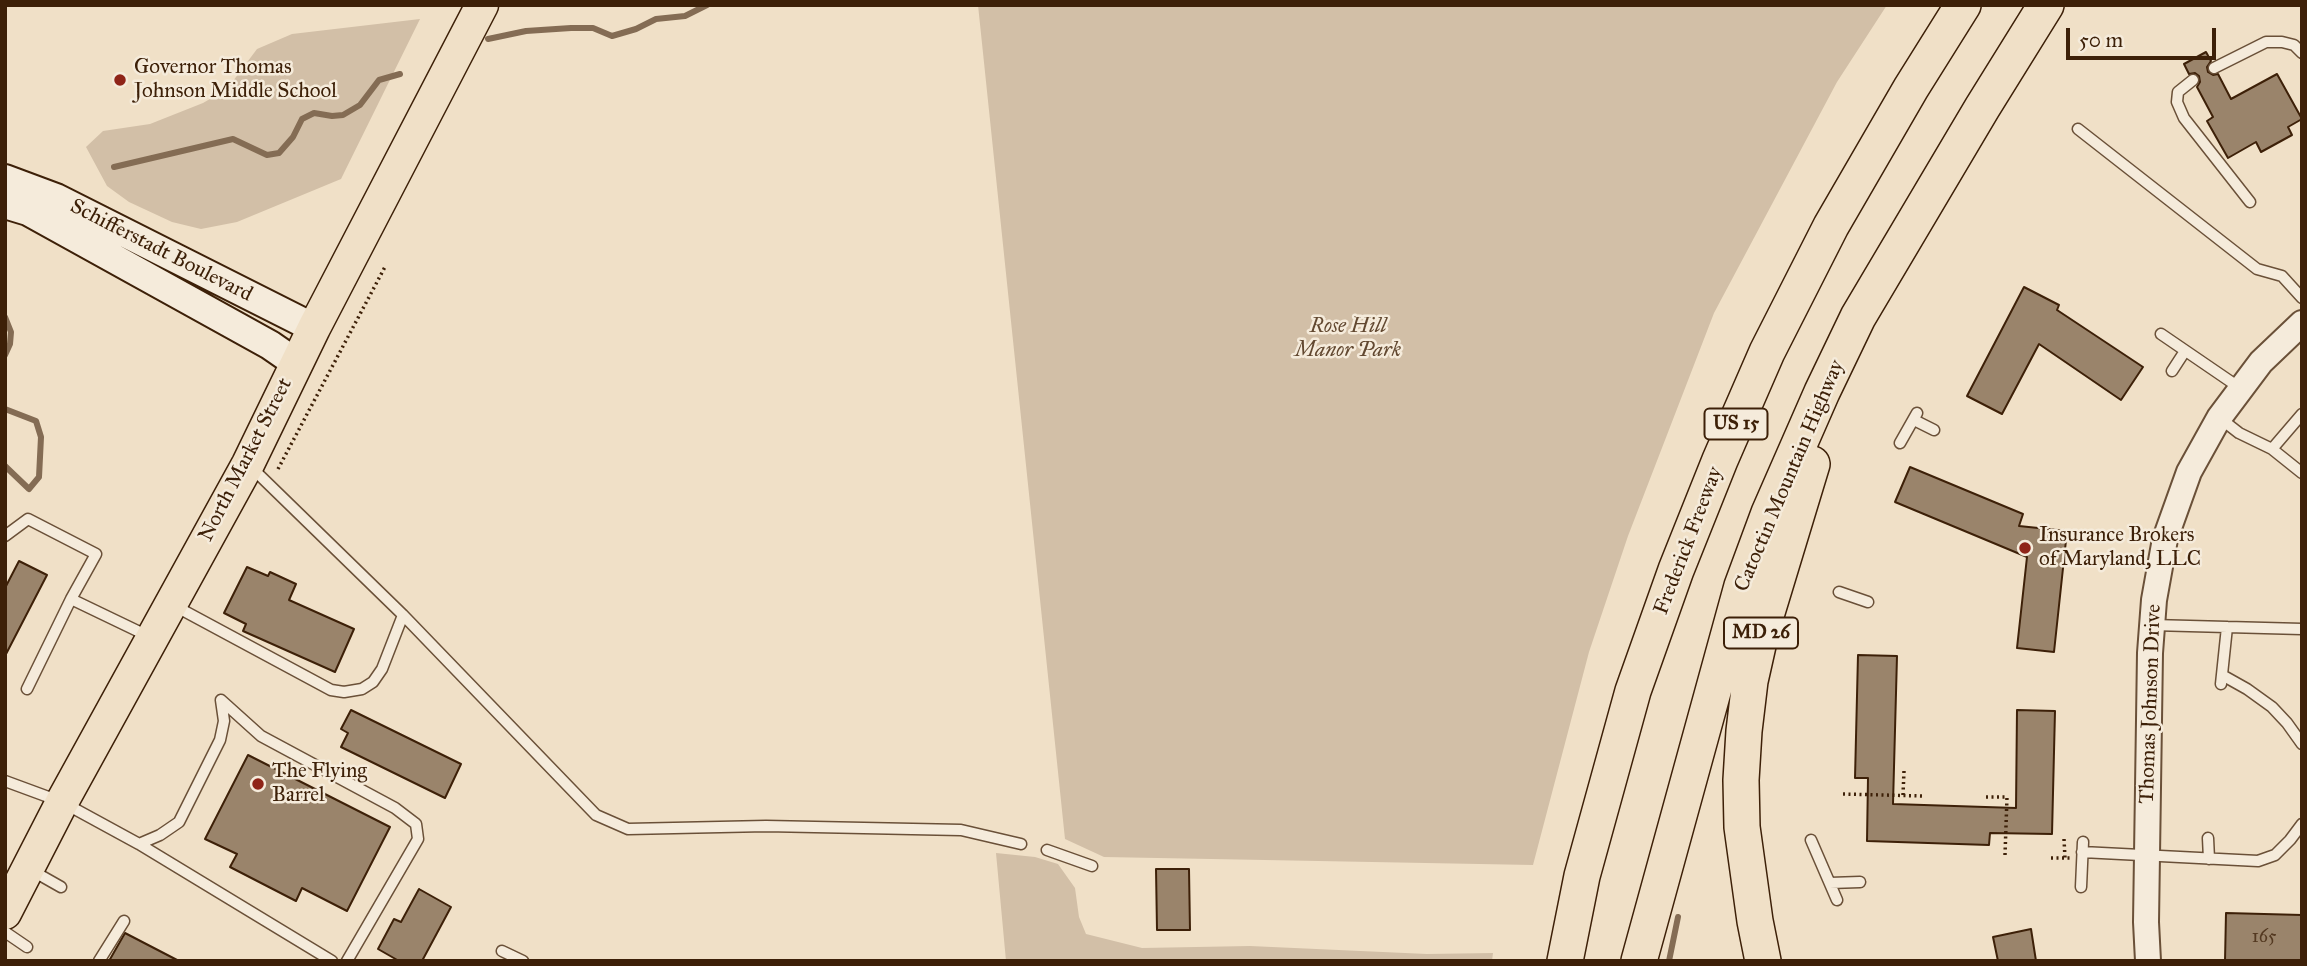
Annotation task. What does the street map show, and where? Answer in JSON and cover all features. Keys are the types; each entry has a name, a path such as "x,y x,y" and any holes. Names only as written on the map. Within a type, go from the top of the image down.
{"highway":[{"name":"Frederick Freeway","path":"1582,876 1608,776 1642,667 1676,570 1751,388 1831,226 1963,5"},
{"name":"US 15","path":"1858,317 2046,5"},
{"name":"Catoctin Mountain Highway","path":"1639,961 1742,586 1779,491 1858,317"},
{"name":"MD 26","path":"1763,961 1742,827 1741,780 1750,681 1776,580 1858,317"},
{"path":"1545,961 1582,876"},
{"name":"US 15","path":"1565,961 1582,876"}],"main road":[{"name":"North Market Street","path":"5,913 170,604 263,467 296,363 482,5"},
{"name":"Schifferstadt Boulevard","path":"5,179 56,198 314,328"},
{"name":"Schifferstadt Boulevard","path":"5,204 28,211 270,345 296,363"}],"street":[{"name":"Thomas Johnson Drive","path":"2148,961 2147,857 2152,625 2158,569 2176,504 2189,472 2219,418 2261,362 2302,323"}],"lane":[{"path":"2214,68 2266,42 2282,42 2294,46 2302,53"},
{"path":"2193,80 2178,92 2177,102 2184,118 2250,202"},
{"path":"2078,129 2257,268 2283,276 2302,298"},
{"path":"2161,334 2240,388"},
{"path":"2172,371 2185,351"},
{"path":"2272,449 2302,414"},
{"path":"1900,443 1915,417 1934,430"},
{"path":"2219,418 2239,433 2272,449 2302,473"},
{"path":"263,467 596,815 628,829 766,826 961,830 1021,844"},
{"path":"5,536 28,519 96,554 27,689"},
{"path":"1839,592 1868,602"},
{"path":"71,599 152,638"},
{"path":"170,604 331,690 344,692 362,689 373,682 382,670 403,615"},
{"path":"2152,625 2302,629"},
{"path":"2227,627 2222,679 2247,689 2272,707 2302,744"},
{"path":"139,844 160,835 179,822 220,740 224,721 221,700 261,736 395,808 416,824 418,839 347,961"},
{"path":"5,782 62,802 139,844 332,961"},
{"path":"2081,887 2083,847 2147,857 2258,861 2275,855 2302,824"},
{"path":"2208,838 2209,859"},
{"path":"1811,840 1837,900"},
{"path":"1047,850 1092,866"},
{"path":"27,868 61,887"},
{"path":"1830,883 1860,882"},
{"path":"99,961 124,920"},
{"path":"5,932 27,947"},
{"path":"502,951 523,961"}],"path":[{"path":"263,467 386,265"},
{"path":"1903,795 1904,771"},
{"path":"1843,794 1923,796"},
{"path":"1986,797 2007,797 2005,855"},
{"path":"2064,839 2065,858"}],"green space":[{"name":"Rose Hill Manor Park","path":"978,5 1887,5 1837,82 1714,313 1628,536 1589,652 1533,865 1104,857 1065,839"},
{"path":"420,19 341,179 237,222 201,229 172,222 129,202 107,186 86,147 103,131 150,124 203,103 227,89 257,49 292,34"},
{"path":"996,853 1035,857 1058,864 1075,888 1079,917 1086,934 1142,948 1250,946 1427,954 1493,953 1492,961 1006,961"}],"building":[{"path":"2206,52 2211,61 2207,67 2208,72 2218,74 2231,99 2277,74 2302,119 2288,127 2292,135 2261,152 2256,142 2228,158 2207,121 2213,117 2197,87 2199,76 2195,73 2189,74 2184,64"},
{"path":"2024,287 2059,305 2057,310 2143,367 2121,400 2039,344 2002,414 1967,396"},
{"path":"1910,467 2023,514 2019,526 2067,531 2054,652 2017,648 2027,557 1895,502"},
{"path":"19,561 47,575 5,656 5,588"},
{"path":"247,567 268,576 270,572 296,584 289,600 354,629 335,672 243,631 246,624 224,613"},
{"path":"1858,655 1897,656 1893,804 2016,808 2017,710 2055,711 2052,834 1990,833 1989,845 1867,841 1868,778 1855,778"},
{"path":"351,710 461,764 445,798 341,747 348,733 341,729"},
{"path":"248,755 390,827 347,911 302,888 296,901 230,867 237,854 205,839"},
{"path":"1156,869 1189,869 1190,930 1157,930"},
{"path":"419,889 451,907 422,961 399,961 378,949 394,919 401,922"},
{"path":"2226,913 2302,915 2302,961 2225,961"},
{"path":"2031,929 2036,961 1998,961 1993,937"},
{"path":"125,933 179,961 109,961"}],"waterway":[{"path":"488,39 526,31 571,28 593,28 612,36 636,29 656,19 685,16 707,5"},
{"path":"114,167 233,139 267,155 279,153 293,137 302,119 314,113 343,115 360,105 379,80 400,74"},
{"path":"5,317 11,332 5,355"},
{"path":"5,409 36,421 41,437 39,477 29,489 5,466"},
{"path":"1669,961 1678,917"}],"place":[{"name":"Governor Thomas Johnson Middle School","path":"120,80"},
{"name":"Insurance Brokers of Maryland, LLC","path":"2025,548"},
{"name":"The Flying Barrel","path":"258,784"}]}
